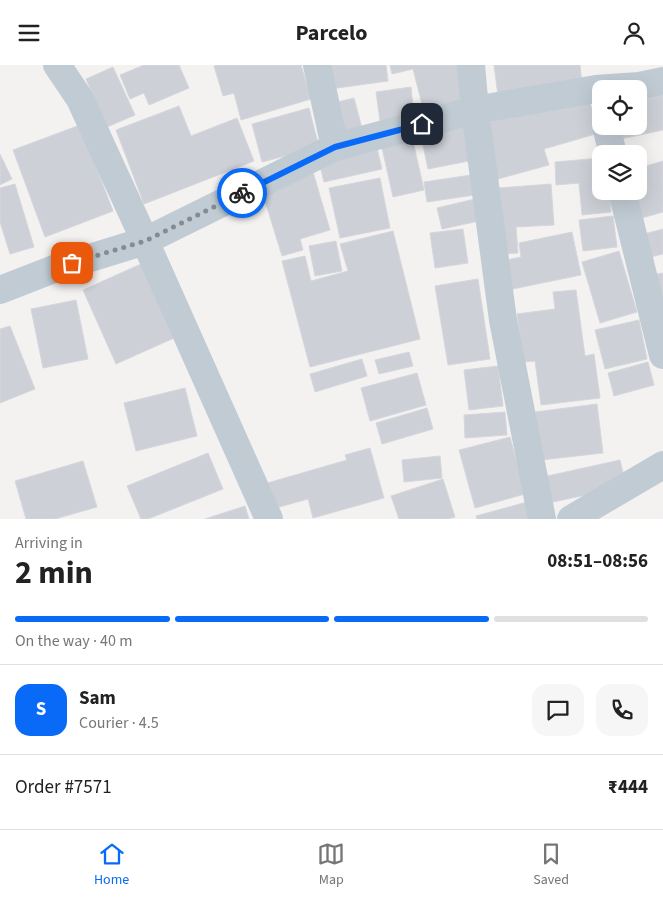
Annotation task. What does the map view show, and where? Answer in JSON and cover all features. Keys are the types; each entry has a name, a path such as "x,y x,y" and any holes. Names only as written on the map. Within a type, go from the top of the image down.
{"street":[{"path":"57,65 80,99 269,519"},
{"path":"317,65 335,147"},
{"path":"472,65 475,110 503,320 542,519"},
{"path":"647,84 663,81"},
{"path":"0,290 54,269 145,241 335,147 475,110 592,100"},
{"path":"624,200 663,355"},
{"path":"570,519 663,465"}],"building":[{"path":"144,65 179,65 189,88 149,105 144,93 130,99 120,75"},
{"path":"301,65 311,99 241,120 234,93 223,96 214,66"},
{"path":"326,65 386,65 388,81 330,89"},
{"path":"390,65 458,65 467,101 424,112 413,69 392,74"},
{"path":"494,65 580,65 582,84 498,96"},
{"path":"113,67 135,115 107,127 86,79"},
{"path":"411,87 414,117 380,121 376,92"},
{"path":"587,93 592,110 592,135 544,149 549,165 498,179 482,124"},
{"path":"663,95 663,130 647,133 647,99"},
{"path":"354,98 363,132 340,138 330,104"},
{"path":"179,106 191,136 237,118 254,161 144,204 116,130"},
{"path":"309,108 319,147 262,162 252,124"},
{"path":"467,122 474,160 428,169 420,131"},
{"path":"80,125 113,211 45,237 13,150"},
{"path":"411,132 424,190 393,197 380,139"},
{"path":"615,135 640,135 616,140"},
{"path":"376,144 382,169 324,182 318,157"},
{"path":"0,154 12,179 0,185"},
{"path":"592,159 592,200 610,200 611,212 582,215 579,183 556,185 555,162"},
{"path":"663,161 663,212 638,219 633,200 647,200 647,166"},
{"path":"313,172 330,230 300,239 303,250 282,256 261,188"},
{"path":"478,174 481,194 427,202 424,182"},
{"path":"380,178 390,228 340,238 329,188"},
{"path":"15,184 34,247 10,254 0,222 0,188"},
{"path":"551,184 554,225 516,227 518,253 503,254 498,188"},
{"path":"479,198 484,220 442,229 437,208"},
{"path":"613,216 617,247 583,251 579,220"},
{"path":"463,229 468,263 435,268 430,233"},
{"path":"663,229 663,254 646,258 640,235"},
{"path":"393,231 420,339 310,367 282,261 305,256 311,281 348,271 340,244"},
{"path":"572,232 581,275 508,290 502,261 521,257 519,243"},
{"path":"336,241 342,271 315,276 309,246"},
{"path":"619,251 637,312 600,323 582,262"},
{"path":"141,264 174,338 116,364 83,290"},
{"path":"663,273 663,302 652,275"},
{"path":"478,279 490,359 448,365 435,286"},
{"path":"576,290 585,356 594,354 600,398 541,405 535,361 524,362 517,314 555,309 553,292"},
{"path":"76,300 88,359 43,368 31,309"},
{"path":"639,320 647,359 605,369 595,330"},
{"path":"10,326 35,389 0,403 0,329"},
{"path":"409,352 413,366 379,374 375,360"},
{"path":"362,359 367,376 315,392 310,374"},
{"path":"648,362 654,385 614,396 608,373"},
{"path":"498,366 503,406 469,410 464,370"},
{"path":"417,373 426,405 370,421 361,388"},
{"path":"185,388 197,436 136,451 124,403"},
{"path":"597,404 603,453 541,460 535,412"},
{"path":"427,408 433,429 382,444 376,423"},
{"path":"505,412 507,435 465,438 464,415"},
{"path":"510,437 525,494 475,508 459,450"},
{"path":"370,448 384,498 313,518 308,499 272,509 264,484 347,460 345,455"},
{"path":"208,453 223,489 148,519 141,519 127,486"},
{"path":"440,456 442,478 404,482 402,460"},
{"path":"620,460 626,486 549,503 543,477"},
{"path":"83,461 97,507 55,519 26,519 15,481"},
{"path":"443,479 455,517 448,519 399,519 391,496"},
{"path":"527,502 532,519 477,519 476,516"},
{"path":"245,506 249,519 205,519"}],"way so far":[{"path":"72,263 145,241 242,193"}],"route":[{"path":"242,193 335,147 422,124"}]}
